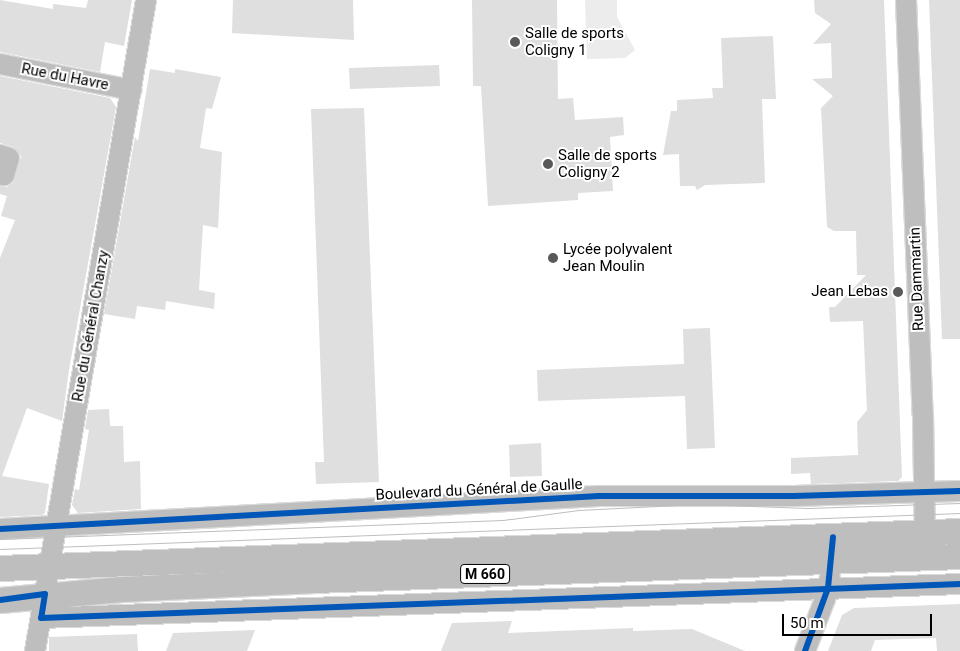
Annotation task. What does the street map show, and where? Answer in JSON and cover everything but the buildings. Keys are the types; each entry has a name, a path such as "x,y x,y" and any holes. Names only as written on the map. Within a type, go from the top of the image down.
{"main road":[{"name":"M 660","path":"0,600 43,606 315,580 833,549 925,532 960,531"},
{"name":"M 660","path":"0,568 833,549 925,557 960,556"}],"street":[{"name":"Rue du Général Chanzy","path":"35,651 146,0"},
{"name":"Rue Dammartin","path":"906,0 925,492 925,557"},
{"name":"Rue du Havre","path":"0,64 131,90"},
{"path":"0,155 9,158 4,175 0,174"},
{"name":"Boulevard du Général de Gaulle","path":"0,529 599,496 794,496 960,491"},
{"path":"804,651 828,588 833,549"},
{"path":"43,606 960,584"}],"shaded area":[{"path":"585,0 617,0 617,17 635,50 625,58 587,59"}],"tram line":[{"path":"0,539 503,520 578,510 698,504 808,508 960,503"},
{"path":"0,549 960,513"}],"cycle path":[{"path":"0,529 599,496 794,496 960,491"},
{"path":"805,651 828,588 833,537"},
{"path":"0,600 45,594 41,618 960,584"}],"place":[{"name":"Salle de sports Coligny 1","path":"515,42"},
{"name":"Salle de sports Coligny 2","path":"548,164"},
{"name":"Lycée polyvalent Jean Moulin","path":"553,258"},
{"name":"Jean Lebas","path":"898,292"}]}
